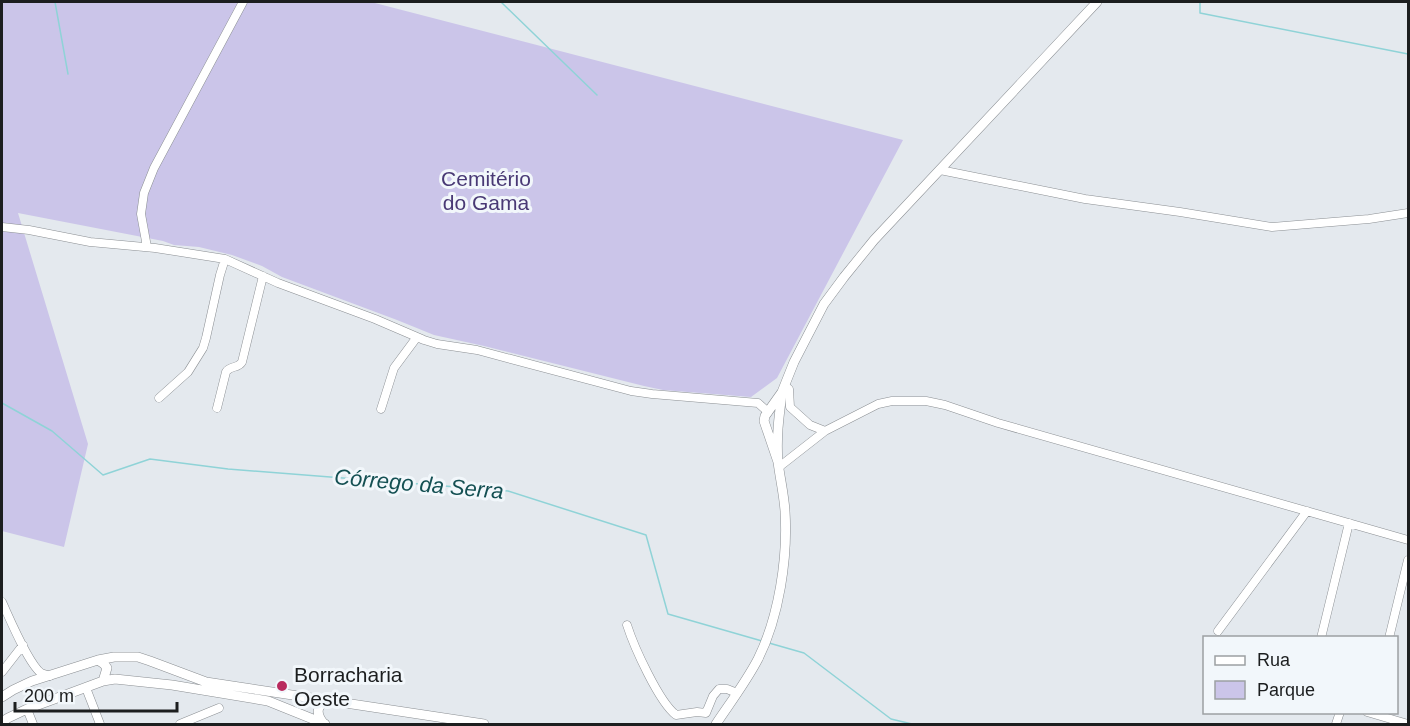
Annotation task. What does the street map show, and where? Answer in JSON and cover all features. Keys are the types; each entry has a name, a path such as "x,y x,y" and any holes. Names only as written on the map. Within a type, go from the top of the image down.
{"main road":[{"path":"719,722 758,658 780,590 785,546 785,513 779,464 778,422 784,389 805,341 831,295 874,240 1097,2"},
{"path":"779,464 764,421 784,389"},
{"path":"768,412 775,413 778,422"},
{"path":"766,426 770,429 778,422"},
{"path":"2,697 32,681 99,660 120,656 138,657 202,681 484,724"},
{"path":"99,660 107,668 103,681"},
{"path":"4,719 103,681 122,679 275,704 325,724"},
{"path":"190,689 202,681"},
{"path":"244,698 256,690"},
{"path":"325,724 319,717 319,709 322,704 332,701"},
{"path":"431,717 438,724"}],"street":[{"path":"147,247 141,214 144,193 154,168 243,2"},
{"path":"940,170 1085,199 1272,227 1369,219 1408,213"},
{"path":"2,227 90,242 147,247 225,259 437,344 477,350 631,391 758,403 768,412"},
{"path":"159,398 188,372 203,348 225,259"},
{"path":"217,408 226,372 242,362 263,276"},
{"path":"381,409 394,368 417,337"},
{"path":"784,389 789,389 790,407 810,425 825,431"},
{"path":"779,464 825,431 878,404 892,401 926,401 1408,540"},
{"path":"1218,631 1307,511"},
{"path":"1321,636 1349,523"},
{"path":"1389,636 1408,560"},
{"path":"2,602 33,662 41,672 50,676"},
{"path":"627,625 631,639 657,688 669,709 676,715 706,713 712,696 719,689 737,693"},
{"path":"3,667 23,645"},
{"path":"32,681 33,662"},
{"path":"86,688 100,724"},
{"path":"180,724 202,721 219,708"},
{"path":"27,709 33,724"},
{"path":"1372,714 1386,721 1408,724"}],"green space":[{"name":"Cemitério do Gama","path":"2,2 371,2 903,140 777,378 751,397 663,390 434,335 282,277 262,266 232,255 18,213 88,444 64,547 2,531"}],"waterway":[{"path":"55,2 68,74"},
{"path":"501,2 597,95"},
{"path":"1200,2 1200,13 1408,54"},
{"name":"Córrego da Serra","path":"2,403 52,431 103,475 150,459 228,469 508,491 646,535 668,614 762,641"},
{"name":"Córrego da Serra","path":"769,643 804,653 891,719 912,724"}],"place":[{"name":"Borracharia Oeste","path":"282,686"}]}
